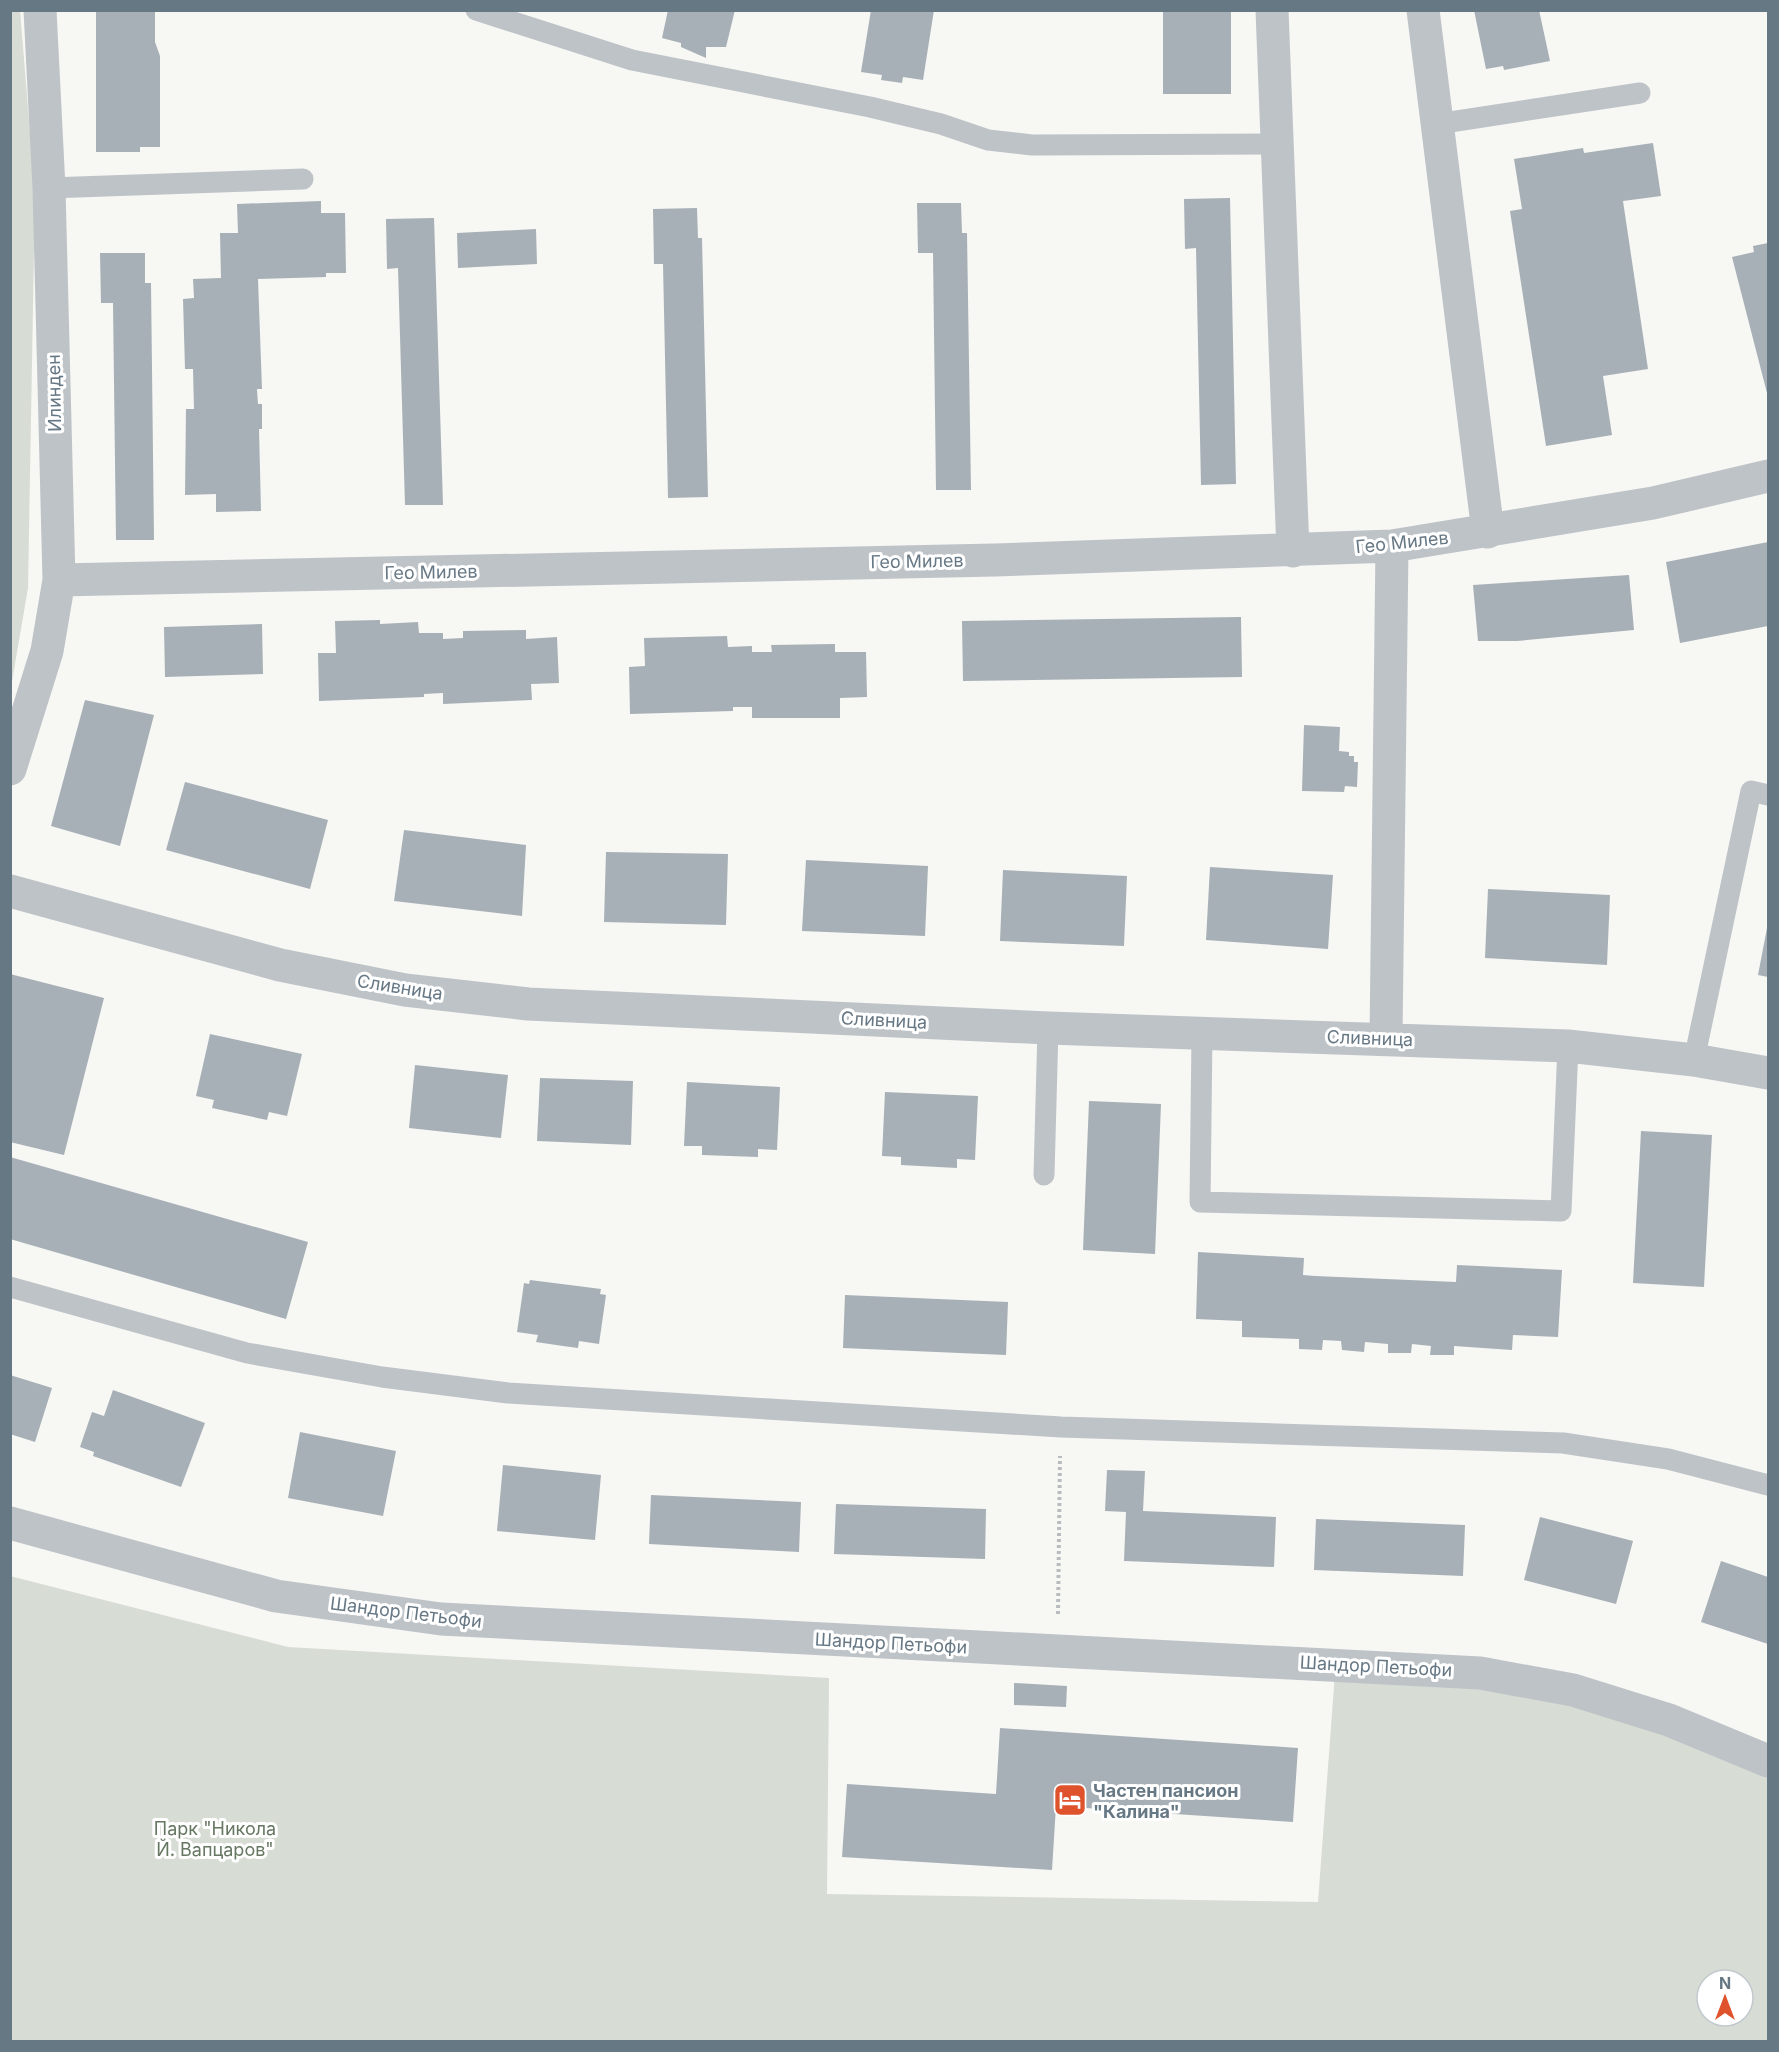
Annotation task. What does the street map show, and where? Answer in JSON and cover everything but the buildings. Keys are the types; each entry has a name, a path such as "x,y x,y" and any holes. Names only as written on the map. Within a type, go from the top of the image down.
{"street":[{"name":"Илинден","path":"10,769 47,651 59,580 49,188 40,10"},
{"path":"1272,10 1293,551"},
{"path":"1423,10 1488,532"},
{"name":"Гео Милев","path":"59,580 1293,551 1392,546 1653,503 1768,476"},
{"path":"1386,1038 1392,546"},
{"name":"Сливница","path":"10,891 280,965 405,990 528,1004 1048,1028 1568,1046 1694,1060 1768,1073"},
{"name":"Шандор Петьофи","path":"10,1523 276,1596 441,1619 1480,1673 1573,1689 1669,1720 1768,1761"}],"lane":[{"path":"476,10 632,60 870,107 941,124 988,140 1032,144 1277,144"},
{"path":"1437,124 1640,93"},
{"path":"49,188 303,180"},
{"path":"1694,1060 1751,791 1768,795"},
{"path":"1044,1175 1048,1028"},
{"path":"1202,1034 1200,1202 1561,1211 1568,1046"},
{"path":"10,1287 247,1353 382,1377 508,1393 1061,1427 1563,1443 1668,1459 1768,1485"}],"path":[{"path":"1057,1651 1061,1427"}],"green space":[{"path":"20,10 35,194 28,588 11,687 10,11"},
{"name":"Парк \"Никола Й. Вапцаров\"","path":"10,1576 288,1647 829,1678 827,1894 1318,1902 1335,1673 1471,1684 1608,1708 1768,1769 1768,2041 11,2041"}],"place":[{"name":"Частен пансион \"Калина\"","path":"1070,1800"}]}
